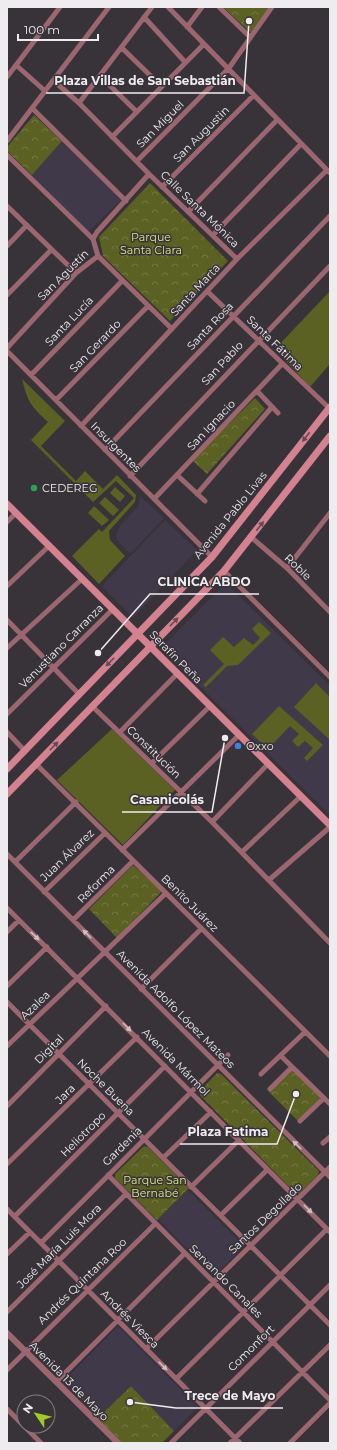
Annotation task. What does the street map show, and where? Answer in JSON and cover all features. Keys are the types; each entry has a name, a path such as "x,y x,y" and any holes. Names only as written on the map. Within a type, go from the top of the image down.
{"main road":[{"name":"Avenida Pablo Livas","path":"7,769 212,557 329,407"},
{"path":"7,794 224,571 330,436"},
{"name":"Serafín Peña","path":"7,504 330,826"}],"street":[{"path":"7,77 60,7"},
{"path":"7,141 109,7"},
{"path":"79,103 152,7"},
{"path":"168,7 328,171"},
{"path":"187,27 202,7"},
{"path":"219,7 250,37"},
{"name":"San Miguel","path":"137,161 229,68 272,7"},
{"path":"144,17 186,62"},
{"path":"112,137 136,111 204,44"},
{"path":"122,48 161,86"},
{"path":"16,65 45,91"},
{"path":"100,76 136,111"},
{"name":"Calle Santa Mónica","path":"54,80 237,259"},
{"name":"San Augustin","path":"162,187 254,95"},
{"path":"32,108 126,200"},
{"path":"188,212 277,120"},
{"path":"213,235 301,144"},
{"path":"7,155 93,239"},
{"name":"Santa Marta","path":"81,426 208,292 237,259 328,171"},
{"name":"San Agustín","path":"7,350 76,273 98,256 93,239 97,232 149,174"},
{"path":"7,206 76,273"},
{"name":"Santa Rosa","path":"104,450 330,216"},
{"path":"7,246 27,225"},
{"path":"7,295 51,250"},
{"path":"98,256 172,330"},
{"name":"San Pablo","path":"130,476 257,340 330,266"},
{"name":"Santa Lucía","path":"31,375 122,281"},
{"name":"Santa Fátima","path":"208,292 232,317 329,407"},
{"name":"San Gerardo","path":"56,400 148,306"},
{"name":"Insurgentes","path":"7,350 104,450 212,557"},
{"name":"San Ignacio","path":"154,499 282,364"},
{"path":"257,391 278,413"},
{"path":"197,494 272,407"},
{"path":"177,475 205,501"},
{"path":"7,522 16,513"},
{"path":"287,568 330,513"},
{"name":"Roble","path":"252,537 287,568 330,612"},
{"path":"7,586 49,546"},
{"path":"224,571 330,677"},
{"path":"7,648 82,579"},
{"name":"Venustiano Carranza","path":"7,714 113,609"},
{"path":"7,620 79,694"},
{"path":"120,732 177,674"},
{"name":"Constitución","path":"92,706 212,822 330,943"},
{"path":"152,763 210,706"},
{"path":"7,732 25,751"},
{"path":"122,850 239,735"},
{"name":"Benito Juárez","path":"36,764 76,802 105,833 330,1056"},
{"path":"212,822 268,764"},
{"path":"242,852 301,796"},
{"path":"15,862 76,802"},
{"path":"270,880 330,826"},
{"name":"Juan Álvarez","path":"44,892 105,833"},
{"name":"Avenida Adolfo López Mateos","path":"7,854 330,1177"},
{"name":"Reforma","path":"73,920 133,861"},
{"name":"Azalea","path":"7,1046 166,893"},
{"name":"Avenida Mármol","path":"7,908 329,1231"},
{"path":"7,932 19,920"},
{"path":"141,989 201,929"},
{"path":"7,986 47,947"},
{"name":"Noche Buena","path":"7,1002 330,1325"},
{"name":"Digital","path":"7,1106 106,1006"},
{"path":"261,1074 305,1032"},
{"name":"Jara","path":"7,1164 137,1037"},
{"name":"Gardenia","path":"41,1243 143,1138 192,1092 228,1055"},
{"path":"281,1056 330,1104"},
{"name":"Heliotropo","path":"15,1216 165,1066"},
{"path":"270,1089 292,1067"},
{"path":"300,1121 324,1098"},
{"path":"163,1158 211,1112"},
{"path":"323,1143 330,1137"},
{"path":"191,1187 238,1140"},
{"name":"Santos Degollado","path":"146,1349 330,1167"},
{"path":"221,1215 267,1170"},
{"name":"Servando Canales","path":"108,1175 184,1254 330,1400"},
{"name":"José María Luis Mora","path":"7,1312 126,1194"},
{"name":"Andrés Viesca","path":"7,1209 240,1443"},
{"name":"Andrés Quintana Roo","path":"7,1370 155,1224"},
{"path":"176,1379 280,1275 329,1231"},
{"path":"7,1254 30,1232"},
{"path":"56,1382 184,1254"},
{"name":"Comonfort","path":"171,1443 330,1285"},
{"name":"Avenida 13 de Mayo","path":"7,1332 118,1443"},
{"path":"230,1443 330,1345"},
{"path":"290,1443 330,1403"},
{"path":"7,1409 41,1443"}],"shaded area":[{"path":"62,141 123,198 88,232 32,175"},
{"path":"140,496 164,518 130,554 117,540 116,536 119,527 138,506"},
{"path":"165,520 197,550 133,618 102,586"},
{"path":"226,583 330,686 330,815 161,648"},
{"path":"188,1190 244,1246 214,1276 158,1219"},
{"path":"118,1326 198,1407 174,1431 131,1386 99,1417 64,1381"}],"green space":[{"path":"223,7 270,7 251,33"},
{"path":"34,115 62,141 32,175 7,151 7,147"},
{"name":"Parque Santa Clara","path":"150,183 228,261 170,321 103,256 99,237"},
{"path":"330,291 330,364 310,387 275,349"},
{"path":"22,379 65,421 41,446 76,481 85,471 103,489 117,475 136,495 135,502 109,531 110,540 125,556 99,584 72,556 99,529 102,532 134,498 116,481 93,502 31,440 48,422 31,404 26,394"},
{"path":"255,398 265,409 207,474 192,460"},
{"path":"115,487 125,496 120,502 110,493"},
{"path":"105,497 119,510 113,516 99,503"},
{"path":"94,506 109,520 102,526 88,513"},
{"path":"259,622 271,633 238,665 227,666 206,687 203,685 224,664 210,650 223,637 234,647 244,638 253,645 260,638 252,629"},
{"path":"316,683 330,697 330,740 294,707"},
{"path":"279,706 323,745 307,761 304,758 313,748 305,741 298,747 292,741 299,734 290,726 268,749 252,734"},
{"path":"112,729 175,790 123,845 57,780"},
{"path":"133,865 162,891 117,938 89,909"},
{"path":"293,1067 323,1097 298,1121 269,1092"},
{"path":"217,1073 221,1074 319,1171 318,1175 299,1194 296,1194 200,1095 200,1091"},
{"name":"Parque San Bernabé","path":"144,1146 148,1147 189,1188 157,1220 115,1178 115,1174"},
{"path":"131,1386 174,1431 162,1443 119,1443 97,1419"}],"place":[{"name":"Plaza Villas de San Sebastián","path":"249,21"},
{"name":"CEDEREG","path":"34,488"},
{"name":"CLINICA ABDO","path":"98,653"},
{"name":"Casanicolás","path":"225,738"},
{"name":"Oxxo","path":"238,746"},
{"name":"Plaza Fatima","path":"296,1094"},
{"name":"Trece de Mayo","path":"130,1402"}]}
